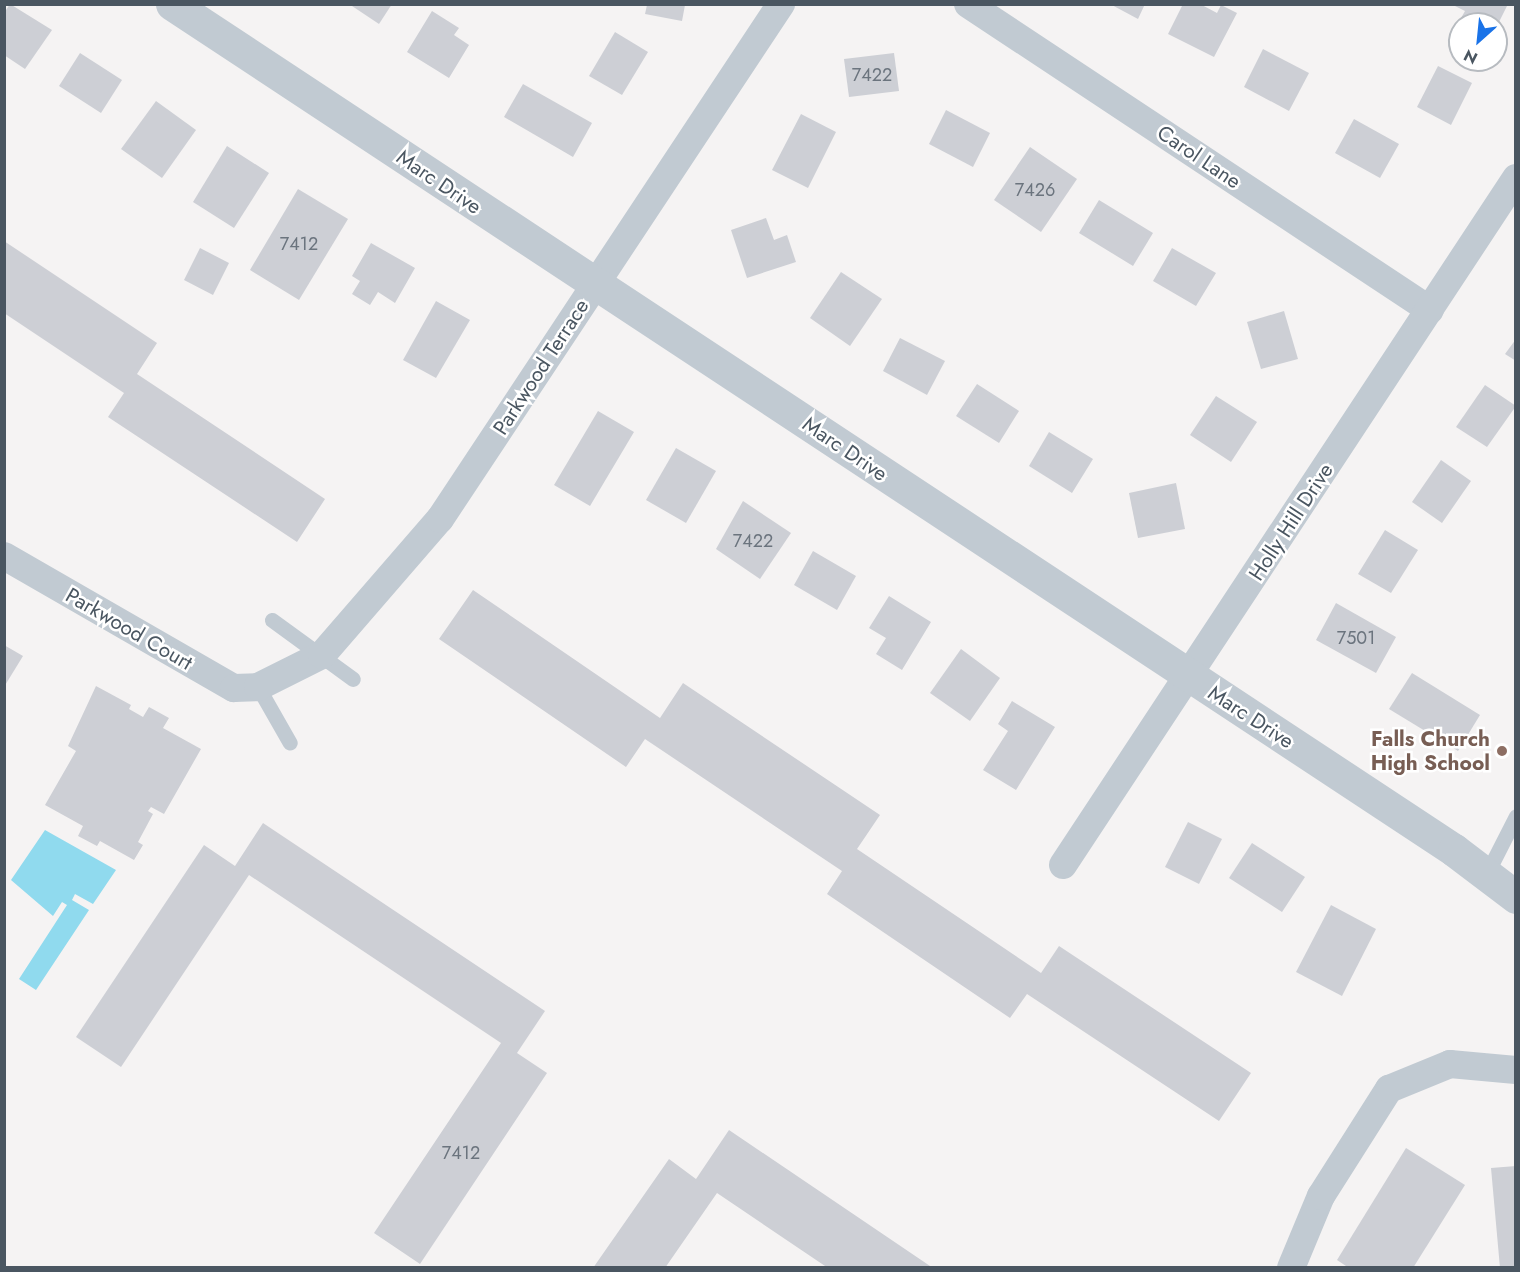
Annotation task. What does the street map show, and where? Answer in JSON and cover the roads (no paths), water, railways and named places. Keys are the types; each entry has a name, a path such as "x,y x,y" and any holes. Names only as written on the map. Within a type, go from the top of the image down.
{"street":[{"name":"Marc Drive","path":"172,4 1189,677 1486,875 1515,897"},
{"name":"Parkwood Terrace","path":"258,687 322,655 440,519 781,4"},
{"name":"Carol Lane","path":"969,4 1430,310"},
{"name":"Holly Hill Drive","path":"1064,865 1515,178"},
{"name":"Parkwood Court","path":"4,556 201,671 234,688 258,687"},
{"path":"1291,1268 1321,1196 1389,1089 1450,1064 1504,1066 1515,1070"}],"lane":[{"path":"272,620 353,679"},
{"path":"258,687 290,743"},
{"path":"1486,875 1515,816"}],"water":[{"path":"45,830 116,870 93,904 75,894 72,900 89,910 36,990 19,979 67,905 62,902 53,916 11,880"}],"place":[{"name":"Falls Church High School","path":"1502,751"}]}
